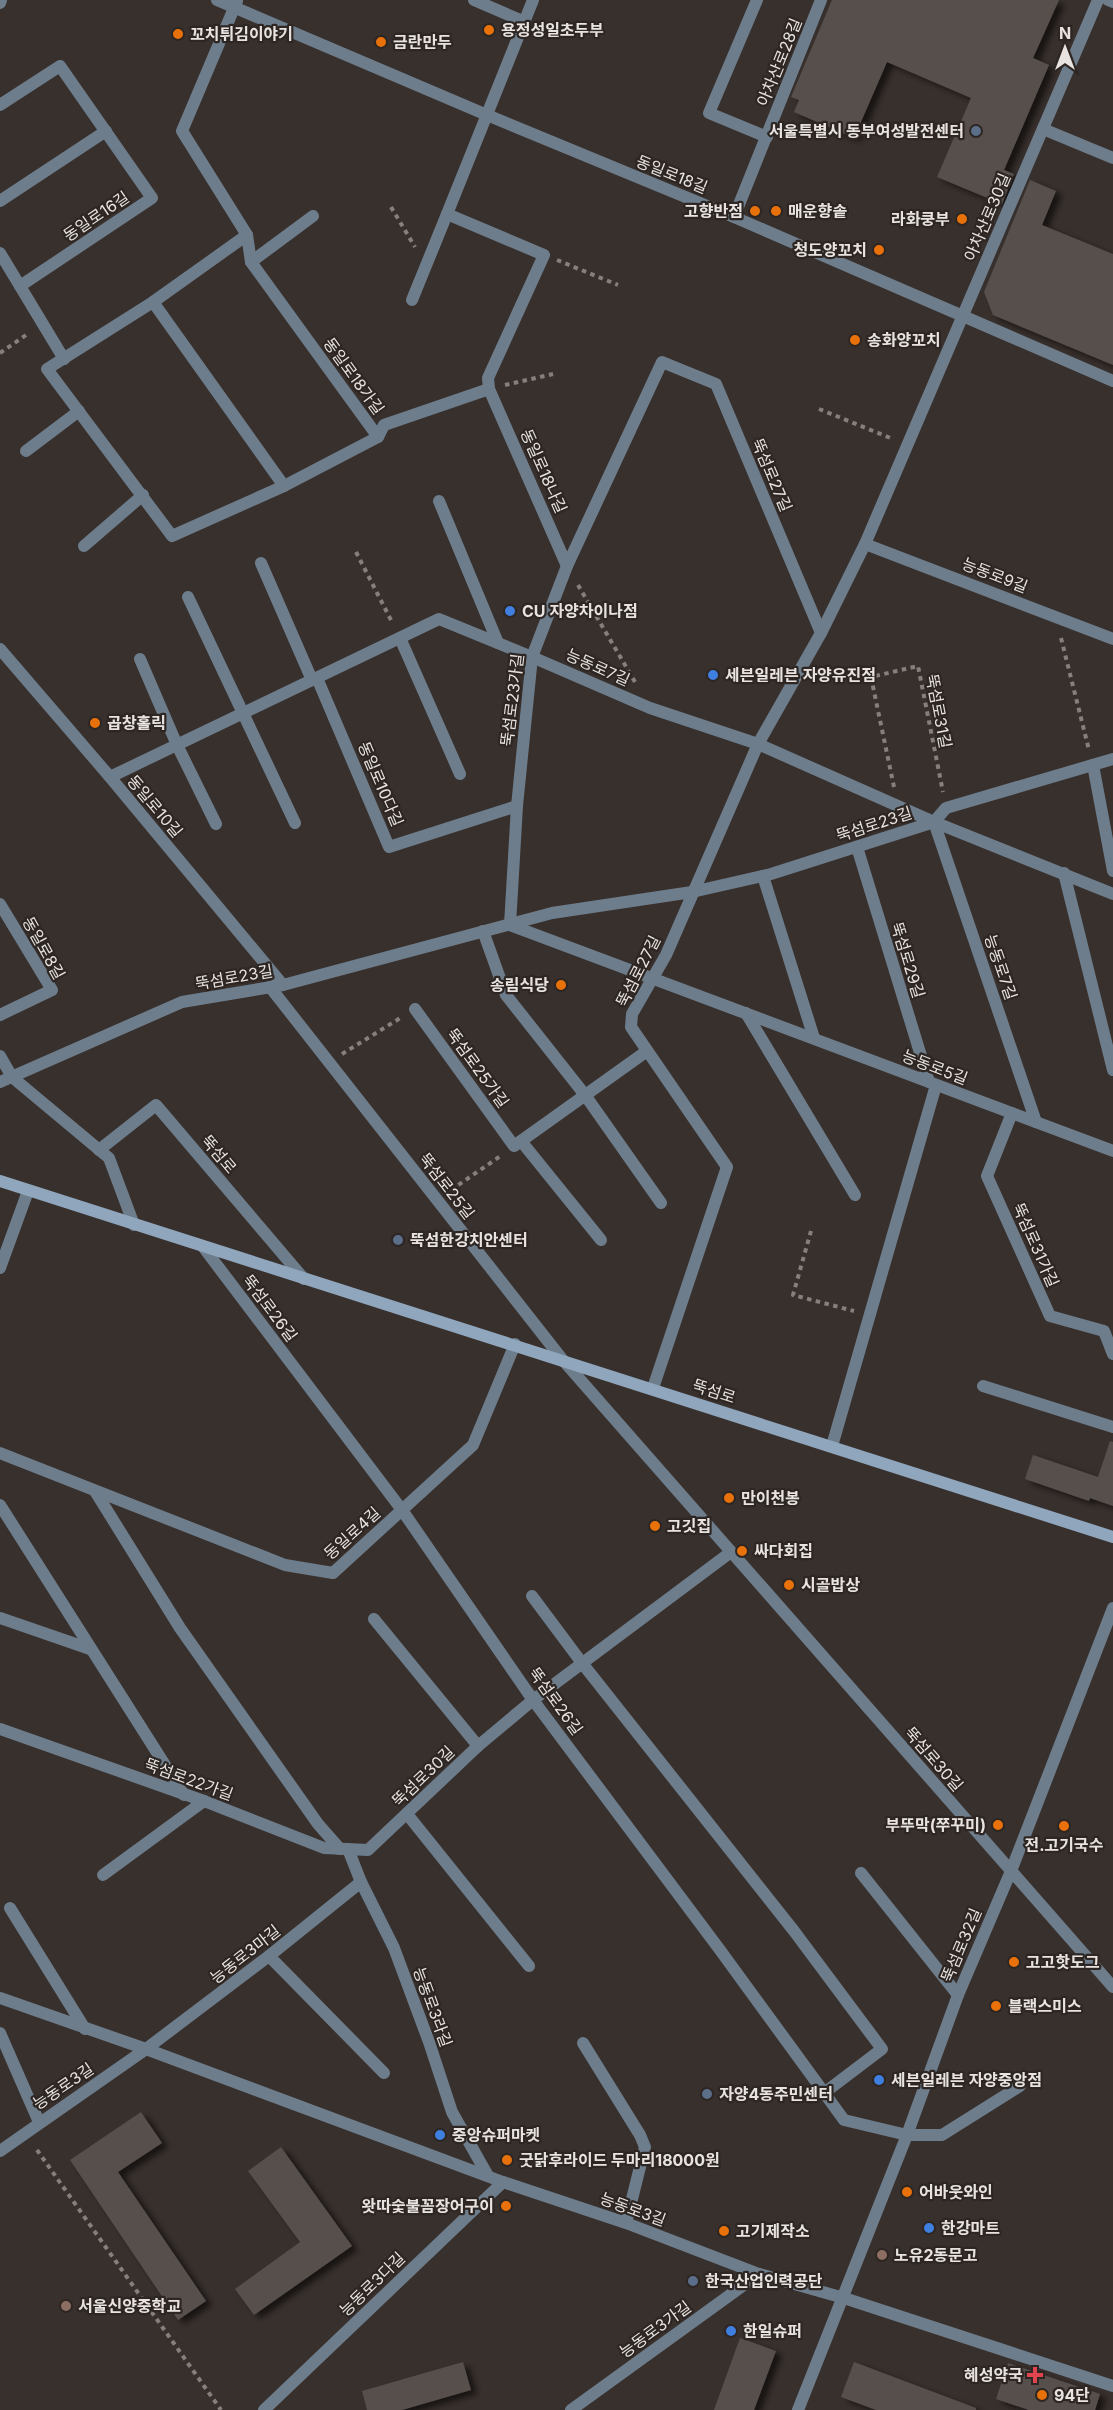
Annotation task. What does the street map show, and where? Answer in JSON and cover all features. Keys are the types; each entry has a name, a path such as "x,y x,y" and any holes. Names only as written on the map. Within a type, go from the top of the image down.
{"main road":[{"name":"뚝섬로","path":"0,1181 1113,1537"}],"street":[{"name":"동일로18길","path":"217,0 236,4 487,116 734,217 1113,381"},
{"path":"474,0 525,22"},
{"path":"412,300 533,0"},
{"path":"756,0 709,113 766,137"},
{"name":"아차산로28길","path":"734,217 822,0"},
{"name":"아차산로30길","path":"963,317 1098,0"},
{"path":"1108,0 1113,2"},
{"name":"동일로18가길","path":"236,4 183,131 247,235 251,262 378,437 384,425 489,388"},
{"name":"동일로16길","path":"0,105 60,66 152,198 20,286"},
{"path":"1043,129 1113,158"},
{"path":"0,201 106,131"},
{"path":"447,214 544,255 488,378 489,388"},
{"path":"251,262 313,216"},
{"path":"247,235 153,302 47,369 172,536 284,486 378,437"},
{"path":"0,253 41,325 64,359"},
{"path":"153,302 284,486"},
{"name":"뚝섬로27길","path":"653,1388 727,1167 631,1028 633,1014 666,955 758,744 821,633 865,544 963,317"},
{"name":"뚝섬로27길","path":"662,362 716,384 821,633"},
{"name":"뚝섬로23가길","path":"510,925 517,806 532,657 567,566 662,362"},
{"name":"동일로18나길","path":"489,388 567,566"},
{"path":"26,451 79,411"},
{"path":"84,546 143,495"},
{"path":"439,501 498,643"},
{"name":"능동로9길","path":"865,544 1113,639"},
{"name":"동일로10다길","path":"261,563 389,847 517,806"},
{"path":"188,597 295,823"},
{"path":"111,777 438,619 532,657"},
{"path":"400,638 460,774"},
{"name":"동일로10길","path":"0,649 111,777 283,985"},
{"name":"능동로7길","path":"532,657 650,708 758,744 934,822 1113,894"},
{"path":"140,659 177,745 216,824"},
{"path":"946,808 1113,759"},
{"path":"1093,765 1113,871"},
{"name":"뚝섬로23길","path":"6,1080 182,1002 283,985 552,913 692,892 763,876 934,822 946,808"},
{"name":"능동로7길","path":"934,822 1036,1122"},
{"name":"뚝섬로29길","path":"857,847 932,1083"},
{"path":"1064,873 1113,1070"},
{"path":"763,876 813,1038"},
{"name":"동일로8길","path":"0,904 52,990 0,1015"},
{"name":"능동로5길","path":"510,925 1113,1151"},
{"path":"483,931 506,994 585,1095 660,1203"},
{"name":"뚝섬로25길","path":"270,987 562,1359"},
{"name":"뚝섬로25가길","path":"415,1009 518,1143 601,1240"},
{"path":"746,1013 855,1195"},
{"path":"518,1143 647,1050"},
{"path":"0,1056 6,1080 109,1158 134,1225"},
{"path":"832,1446 932,1083"},
{"name":"뚝섬로","path":"99,1150 156,1105 304,1279"},
{"name":"뚝섬로31가길","path":"1012,1113 987,1176 1050,1316 1104,1331 1113,1354"},
{"path":"0,1268 28,1191"},
{"name":"뚝섬로26길","path":"204,1248 402,1510 533,1700 844,2120 908,2134 942,2135 1020,2086"},
{"name":"동일로4길","path":"0,1453 285,1565 333,1573 472,1445 515,1344"},
{"name":"뚝섬로30길","path":"562,1359 1113,1987"},
{"path":"983,1386 1113,1427"},
{"path":"94,1491 180,1628 318,1824 344,1849"},
{"path":"0,1505 184,1795"},
{"name":"뚝섬로30길","path":"368,1850 478,1746 533,1700 731,1552"},
{"path":"532,1596 582,1663 794,1931 882,2049 824,2093"},
{"name":"뚝섬로32길","path":"798,2410 908,2134 958,1995 1011,1870 1113,1608"},
{"path":"0,1618 90,1649"},
{"path":"374,1619 478,1746"},
{"name":"뚝섬로22가길","path":"0,1729 204,1801 324,1848 368,1850"},
{"path":"103,1875 204,1801"},
{"path":"408,1814 529,1966"},
{"name":"능동로3라길","path":"344,1849 394,1948 452,2112 488,2176"},
{"path":"861,1873 958,1995"},
{"name":"능동로3마길","path":"146,2049 269,1956 361,1882"},
{"path":"10,1908 85,2029"},
{"path":"269,1956 384,2073"},
{"name":"능동로3길","path":"0,1998 146,2049 503,2182 626,2223 759,2274 844,2298 1113,2386"},
{"path":"0,2033 39,2122"},
{"path":"583,2043 640,2135 645,2147 626,2223"},
{"name":"능동로3길","path":"0,2151 146,2049"},
{"name":"능동로3다길","path":"264,2410 503,2182"},
{"name":"능동로3가길","path":"571,2410 759,2274"}],"path":[{"path":"391,207 426,265"},
{"path":"544,255 618,285"},
{"path":"0,353 41,325"},
{"path":"489,388 553,374"},
{"path":"819,409 907,445"},
{"path":"356,552 400,638"},
{"name":"능동로7길","path":"567,566 650,708"},
{"path":"1056,616 1093,765"},
{"name":"뚝섬로31길","path":"898,805 871,677 918,666 946,808"},
{"path":"329,1062 415,1009"},
{"path":"437,1200 518,1143"},
{"path":"811,1231 793,1295 869,1315"},
{"path":"37,2150 221,2410"}],"building":[{"path":"832,0 1059,0 1033,58 1049,65 1004,170 1014,174 1002,204 937,177 971,98 887,62 854,138 794,112 799,100 791,97"},
{"path":"1030,180 1056,191 1042,225 1113,254 1113,365 993,315 984,292"},
{"path":"1110,1441 1113,1442 1113,1506 1090,1498 1089,1501 1025,1479 1033,1455 1098,1477"},
{"path":"141,2112 162,2143 118,2172 206,2301 178,2320 70,2160"},
{"path":"281,2147 352,2246 254,2315 235,2289 300,2242 248,2171"},
{"path":"740,2338 776,2351 754,2410 714,2410"},
{"path":"463,2362 471,2390 402,2410 367,2410 362,2391"},
{"path":"854,2362 976,2408 976,2410 876,2410 841,2397"},
{"path":"1008,2363 1100,2394 1095,2410 1029,2410 996,2399"}],"place":[{"name":"용정성일초두부","path":"489,30"},
{"name":"꼬치튀김이야기","path":"178,34"},
{"name":"금란만두","path":"381,42"},
{"name":"서울특별시 동부여성발전센터","path":"976,131"},
{"name":"고향반점","path":"755,211"},
{"name":"매운향솥","path":"776,211"},
{"name":"라화쿵부","path":"962,219"},
{"name":"청도양꼬치","path":"879,250"},
{"name":"송화양꼬치","path":"855,340"},
{"name":"CU 자양차이나점","path":"510,611"},
{"name":"세븐일레븐 자양유진점","path":"713,675"},
{"name":"곱창홀릭","path":"95,723"},
{"name":"송림식당","path":"561,985"},
{"name":"뚝섬한강치안센터","path":"398,1240"},
{"name":"만이천봉","path":"729,1498"},
{"name":"고깃집","path":"655,1526"},
{"name":"싸다회집","path":"742,1551"},
{"name":"시골밥상","path":"789,1585"},
{"name":"부뚜막(쭈꾸미)","path":"998,1825"},
{"name":"전.고기국수","path":"1064,1826"},
{"name":"고고핫도그","path":"1014,1962"},
{"name":"블랙스미스","path":"996,2006"},
{"name":"세븐일레븐 자양중앙점","path":"879,2080"},
{"name":"자양4동주민센터","path":"707,2094"},
{"name":"중앙슈퍼마켓","path":"440,2135"},
{"name":"굿닭후라이드 두마리18000원","path":"507,2160"},
{"name":"어바웃와인","path":"907,2192"},
{"name":"왓따숯불꼼장어구이","path":"506,2206"},
{"name":"한강마트","path":"929,2228"},
{"name":"고기제작소","path":"724,2231"},
{"name":"노유2동문고","path":"882,2255"},
{"name":"한국산업인력공단","path":"693,2281"},
{"name":"서울신양중학교","path":"66,2306"},
{"name":"한일슈퍼","path":"731,2331"},
{"name":"혜성약국","path":"1035,2375"},
{"name":"94단","path":"1042,2395"}]}
